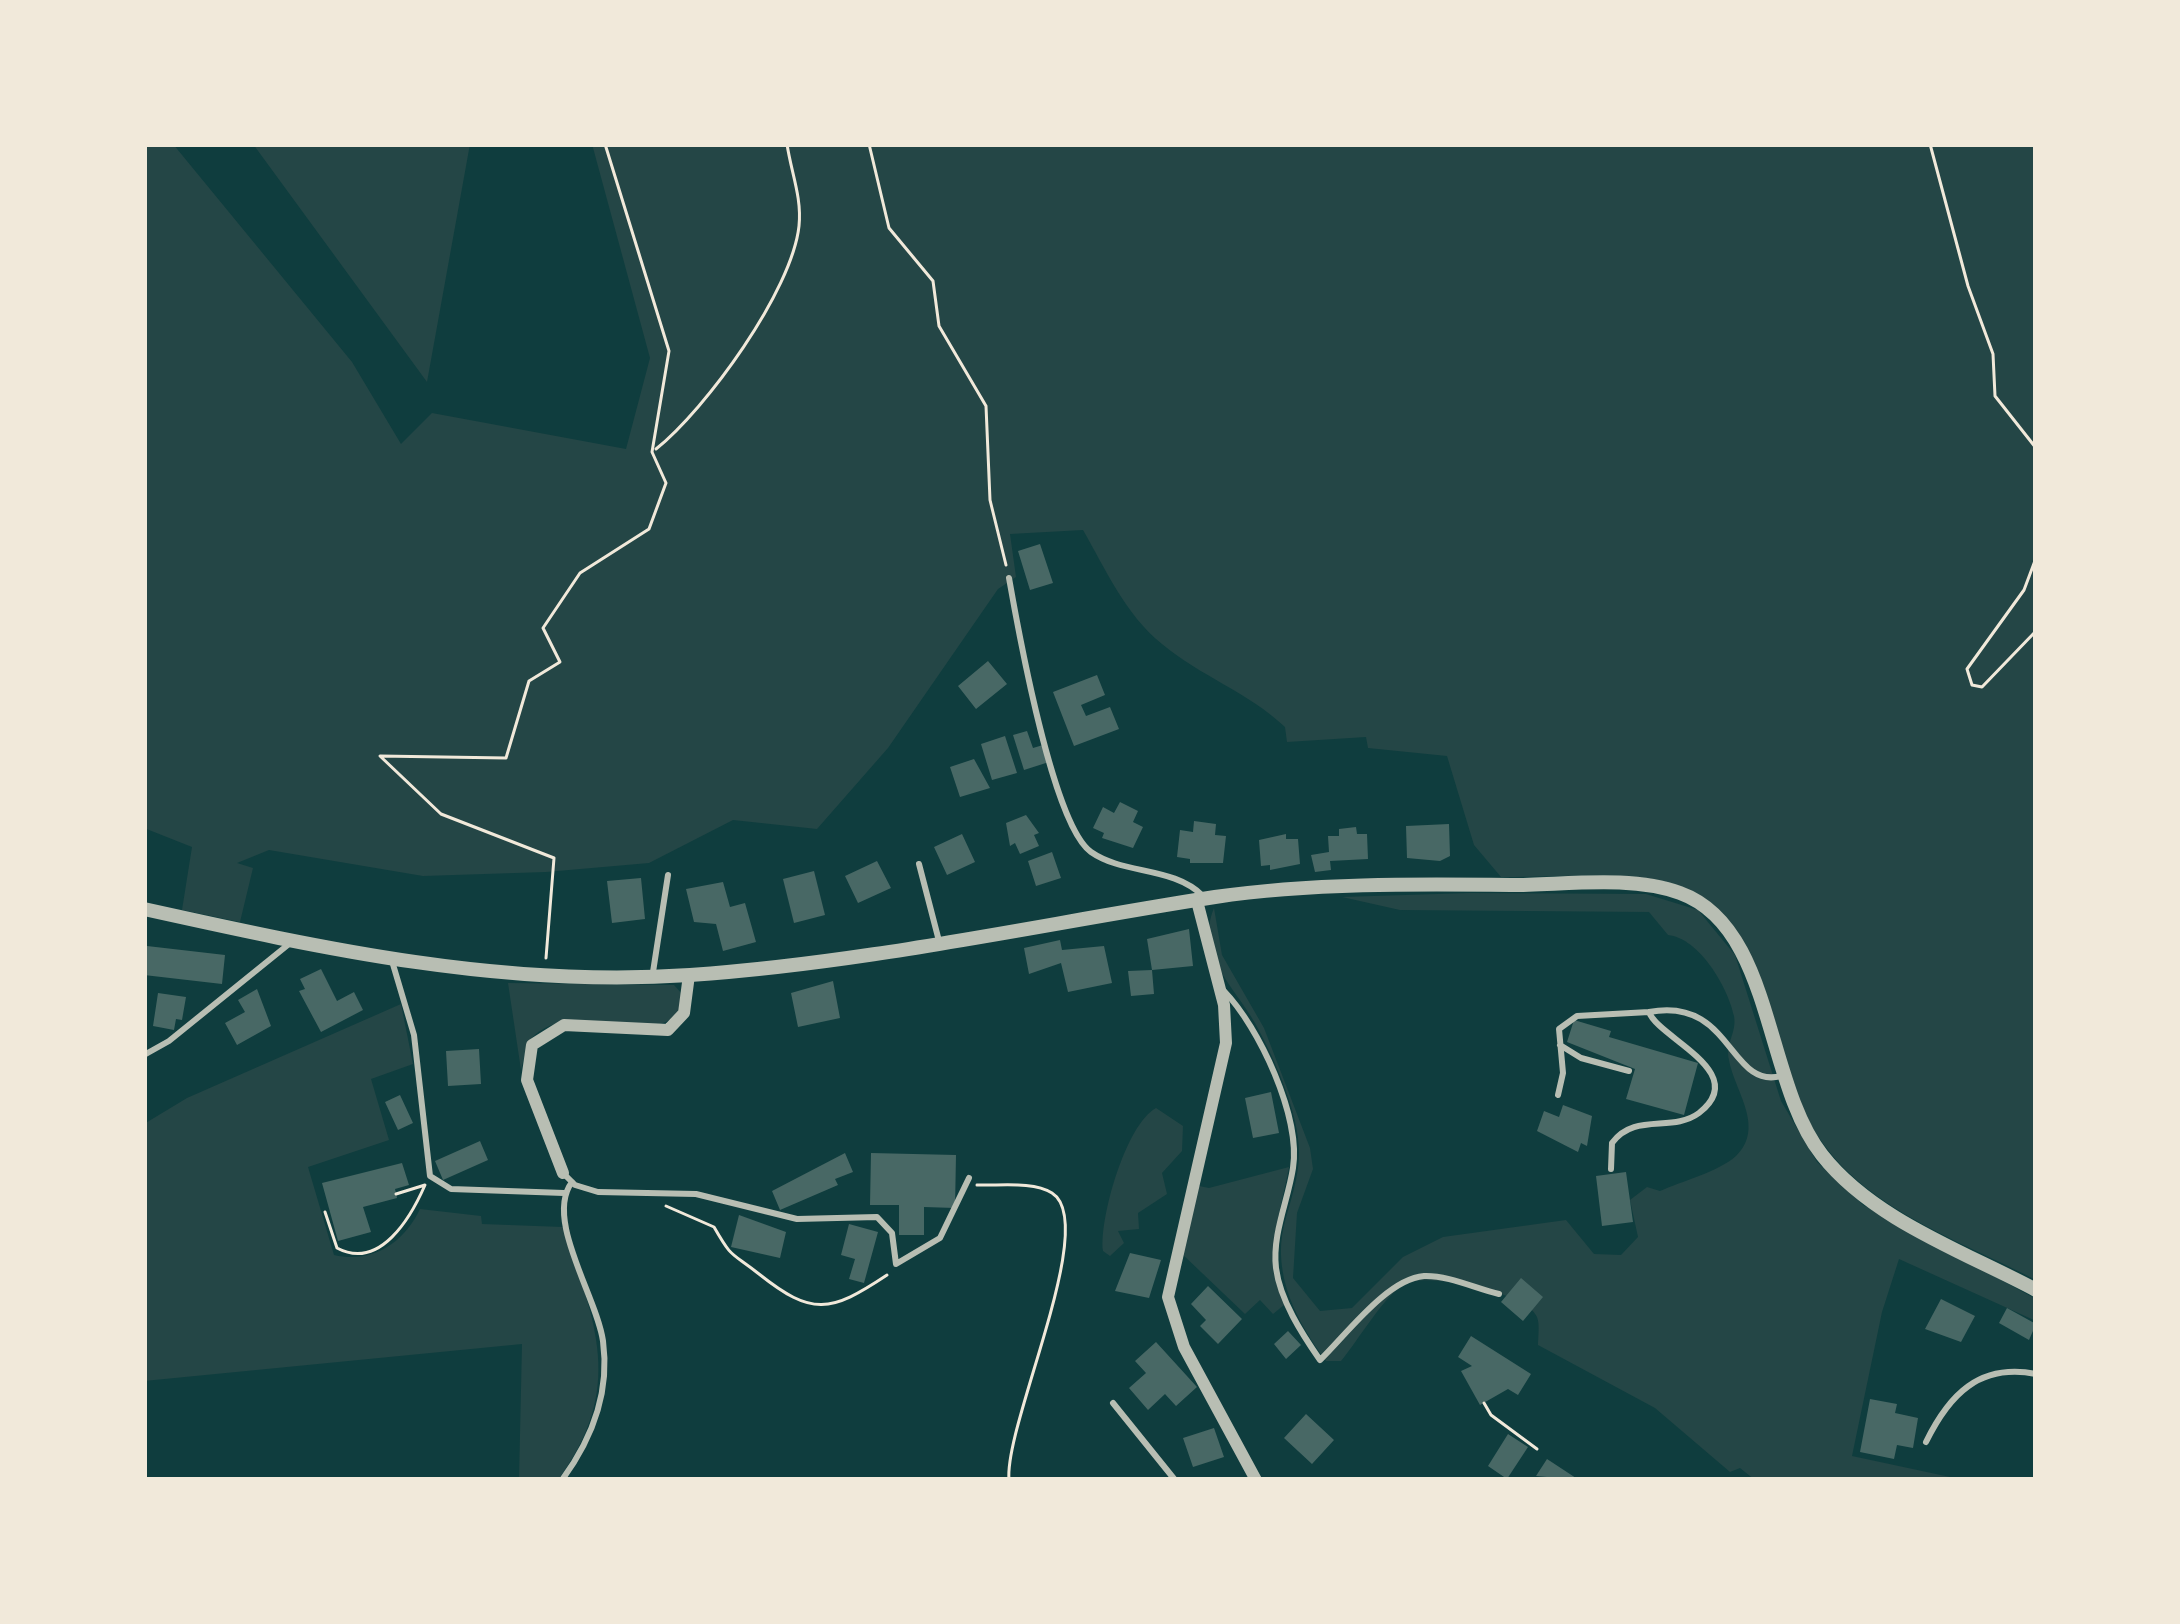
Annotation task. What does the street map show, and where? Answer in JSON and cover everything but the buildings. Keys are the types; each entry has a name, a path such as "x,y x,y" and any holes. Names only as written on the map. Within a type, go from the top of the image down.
{"street":[{"path":"144,910 392,961 545,978 689,975 1201,900 1469,885 1669,889 1703,904 1735,939 1756,987 1781,1076 1802,1128 1851,1186 2036,1290"},
{"path":"1201,900 1226,1043 1168,1297 1178,1335 1256,1480"},
{"path":"568,1178 527,1080 532,1045 564,1025 668,1030 686,1008 689,975"}],"lane":[{"path":"1009,578 1027,677 1077,836 1101,857 1179,880 1201,900"},
{"path":"920,864 939,941"},
{"path":"652,976 668,875"},
{"path":"144,1054 169,1041 292,941"},
{"path":"392,961 414,1035 430,1177 451,1190 564,1193"},
{"path":"1217,984 1250,1022 1290,1120 1294,1163 1276,1262 1287,1300 1320,1360 1414,1279 1446,1279 1499,1294"},
{"path":"1558,1095 1563,1072 1558,1042 1561,1024 1570,1017 1692,1011 1719,1032 1750,1072 1768,1079 1781,1076"},
{"path":"1610,1169 1612,1143 1625,1129 1696,1115 1710,1097 1713,1082 1706,1064 1658,1030 1649,1012"},
{"path":"1558,1042 1580,1058 1629,1071"},
{"path":"562,1480 593,1427 604,1360 601,1328 565,1224 568,1178 598,1192 696,1194 796,1219 877,1217 892,1233 896,1264 940,1238 968,1182"},
{"path":"1926,1442 1943,1408 1967,1384 2001,1373 2036,1374"},
{"path":"1113,1402 1175,1480"}],"path":[{"path":"545,978 554,858 441,814 380,755 506,758 529,681 560,662 543,628 580,573 649,529 666,483 652,452 669,351 605,144"},
{"path":"652,452 685,426 786,271 799,227 798,190 787,144"},
{"path":"869,144 889,228 933,281 939,326 986,406 990,500 1009,578"},
{"path":"1930,144 1968,286 1993,354 1995,396 2036,448"},
{"path":"2036,558 2024,590 1966,669 1972,685 1982,687 2036,631"},
{"path":"968,1182 1043,1190 1063,1204 1066,1220 1057,1288 1008,1446 1009,1480"},
{"path":"326,1212 337,1248 359,1252 377,1247 404,1228 425,1185 396,1194"},
{"path":"637,1193 706,1222 727,1255 796,1303 843,1300 896,1264"},
{"path":"1484,1403 1490,1415 1538,1449"}],"shaded area":[{"path":"144,144 173,144 352,362 401,444 432,413 626,449 650,358 592,144 2036,144 2036,1280 1897,1209 1871,1192 1828,1150 1795,1090 1756,968 1734,928 1708,901 1678,885 1643,878 1501,877 1474,845 1447,756 1368,748 1366,737 1287,742 1285,727 1271,715 1149,632 1117,591 1083,530 1010,534 1016,577 998,589 888,748 817,829 733,820 649,863 546,872 423,876 269,850 237,863 253,868 240,922 182,910 192,847 144,828"},
{"path":"253,144 470,144 427,382"},
{"path":"1646,894 1698,910 1735,955 1781,1101 1817,1162 1863,1205 2036,1299 2036,1321 1899,1259 1882,1312 1852,1456 1964,1480 1755,1480 1740,1468 1730,1472 1655,1408 1538,1345 1538,1320 1529,1308 1497,1293 1455,1283 1407,1283 1381,1306 1341,1361 1326,1361 1297,1314 1281,1262 1284,1225 1299,1162 1295,1120 1262,1037 1213,955 1209,925 1214,908 1222,955 1264,1028 1310,1148 1313,1169 1297,1213 1293,1278 1320,1311 1352,1308 1403,1257 1443,1237 1566,1220 1594,1254 1621,1255 1638,1237 1630,1200 1647,1187 1660,1191 1720,1167 1745,1145 1746,1108 1729,1060 1734,1022 1731,1004 1701,954 1668,935 1649,912 1400,910 1342,897"},
{"path":"508,983 674,985 683,995 680,1011 664,1023 626,1027 564,1022 545,1028 528,1042 521,1070"},
{"path":"401,1004 413,1064 371,1079 389,1140 308,1167 334,1255 361,1256 385,1248 405,1232 420,1209 481,1216 482,1224 563,1227 594,1326 598,1385 579,1447 558,1480 519,1480 522,1344 144,1381 144,1124 187,1098"},
{"path":"1156,1108 1183,1126 1182,1151 1162,1173 1167,1194 1138,1213 1139,1229 1118,1231 1124,1243 1110,1256 1103,1251 1103,1236 1110,1196 1134,1133"},
{"path":"1289,1167 1274,1253 1284,1305 1273,1314 1260,1300 1245,1314 1180,1252 1199,1186 1209,1188"}]}
